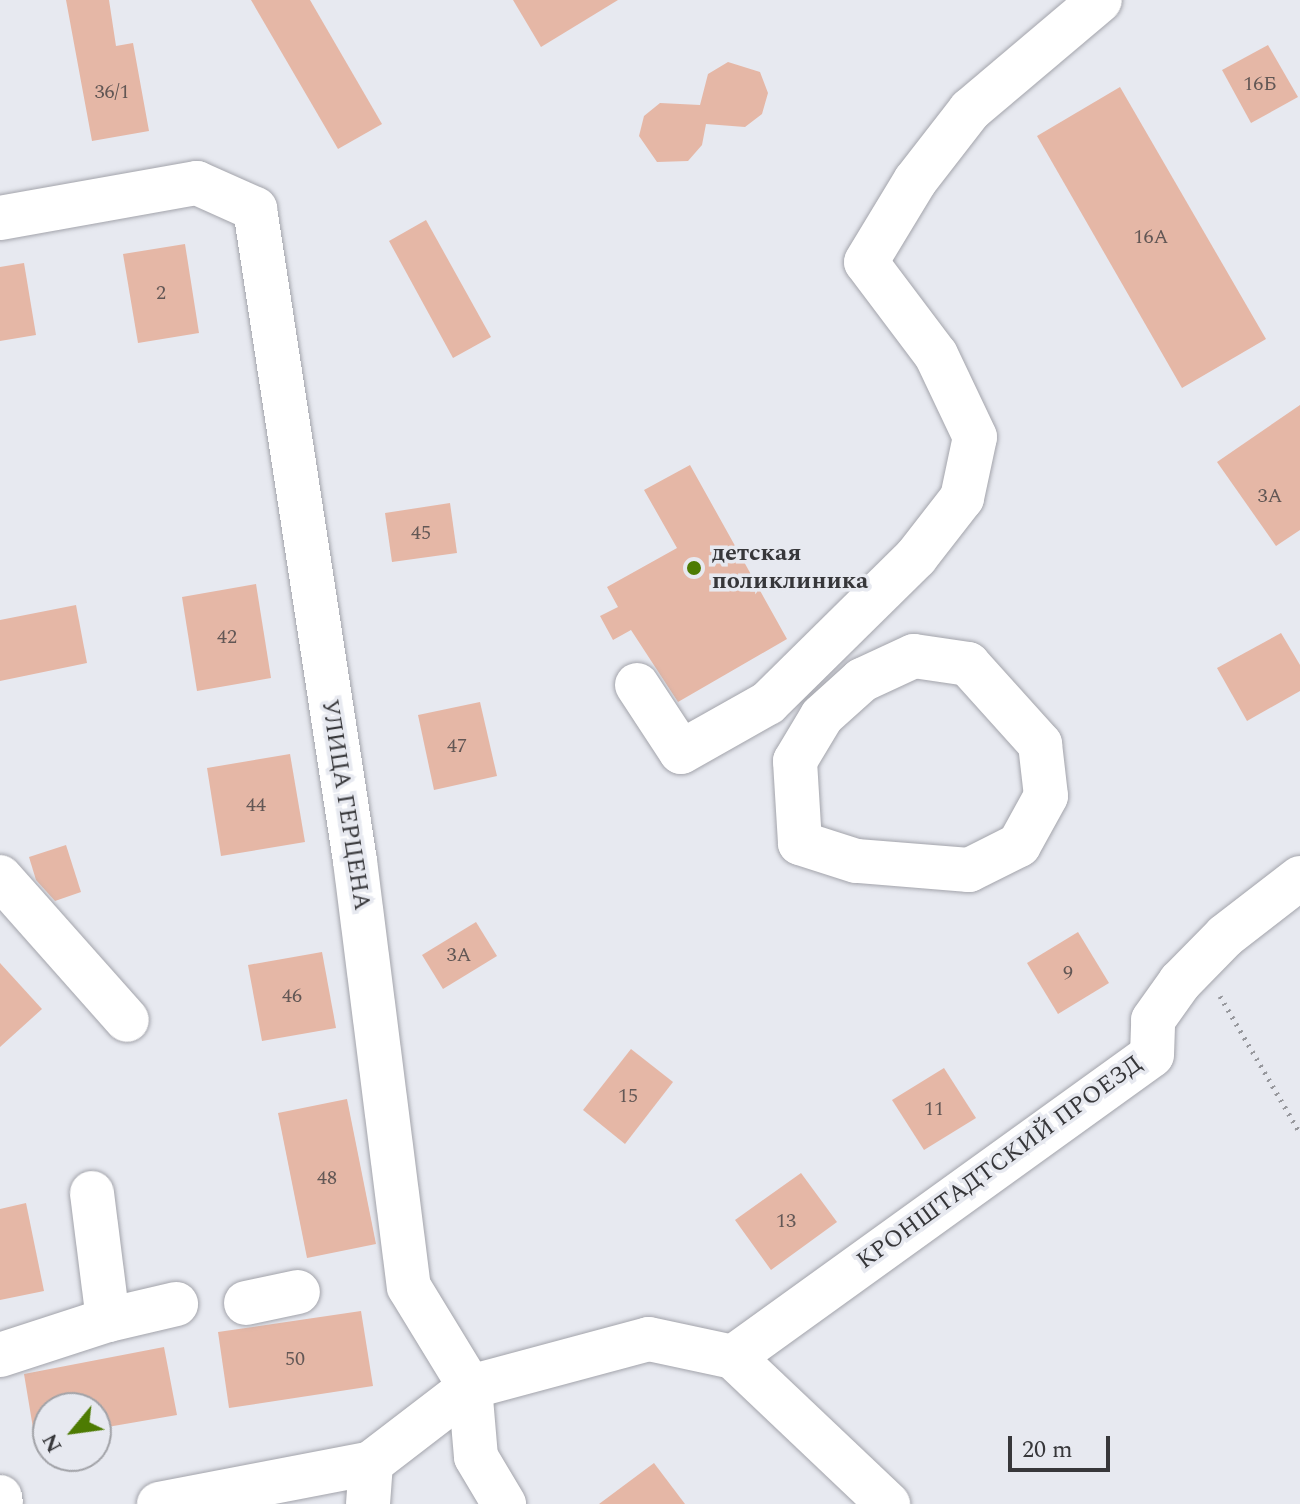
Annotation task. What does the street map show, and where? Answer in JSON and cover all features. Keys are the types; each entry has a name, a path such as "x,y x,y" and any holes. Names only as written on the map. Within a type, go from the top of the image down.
{"street":[{"path":"637,685 681,752 768,703 916,557 962,498 975,437 936,355 866,262 915,181 970,110 1100,0"},
{"name":"УЛИЦА ГЕРЦЕНА","path":"0,218 197,183 255,209 355,861 409,1287 470,1387"},
{"path":"914,656 968,664 1040,744 1046,796 1019,845 969,870 856,861 800,843 795,761 822,716 862,680 914,656"},
{"path":"0,877 127,1020"},
{"name":"КРОНШТАДТСКИЙ ПРОЕЗД","path":"733,1357 1152,1055 1153,1020 1200,962 1300,878"},
{"path":"92,1193 108,1320"},
{"path":"246,1303 298,1292"},
{"path":"0,1355 108,1320 176,1304"},
{"path":"159,1504 369,1484 470,1387 649,1339 733,1357 888,1504"},
{"path":"470,1387 476,1457 504,1504"},
{"path":"0,1497 1,1504"}],"path":[{"path":"1200,962 1300,1133"}],"building":[{"path":"66,0 109,0 116,46 133,43 149,131 92,141"},
{"path":"251,0 310,0 382,124 338,149"},
{"path":"513,0 618,0 541,47"},
{"path":"1268,45 1298,97 1251,123 1222,70"},
{"path":"728,62 760,72 768,93 762,114 745,127 706,124 702,145 688,161 657,162 639,136 644,116 660,103 700,105 708,74"},
{"path":"1120,87 1266,339 1182,388 1037,136"},
{"path":"426,220 491,337 453,358 389,241"},
{"path":"185,244 199,333 138,343 123,254"},
{"path":"24,263 36,335 0,341 0,267"},
{"path":"1300,405 1300,530 1276,546 1217,462"},
{"name":"детская поликлиника","path":"690,465 787,639 678,702 631,630 613,640 600,616 618,607 607,587 677,548 644,490"},
{"path":"450,503 457,553 392,562 385,513"},
{"path":"256,584 271,678 197,691 182,597"},
{"path":"76,605 87,663 0,681 0,620"},
{"path":"1281,633 1300,665 1300,691 1247,721 1217,668"},
{"path":"480,702 497,776 434,790 418,715"},
{"path":"290,754 305,842 221,856 207,768"},
{"path":"66,845 81,892 55,901 36,880 29,857"},
{"path":"476,922 497,956 443,989 422,955"},
{"path":"1078,932 1109,983 1058,1014 1027,963"},
{"path":"322,952 336,1028 262,1041 248,965"},
{"path":"0,963 42,1009 0,1047"},
{"path":"631,1049 673,1082 625,1144 583,1110"},
{"path":"944,1068 976,1118 924,1150 892,1100"},
{"path":"347,1099 376,1244 307,1258 278,1113"},
{"path":"801,1173 837,1222 771,1270 735,1220"},
{"path":"26,1203 44,1291 0,1300 0,1209"},
{"path":"361,1311 373,1386 229,1408 218,1332"},
{"path":"164,1347 177,1415 112,1426 112,1392 32,1392 32,1422 24,1374"},
{"path":"654,1463 685,1504 599,1504"}],"place":[{"name":"детская поликлиника","path":"694,568"}]}
